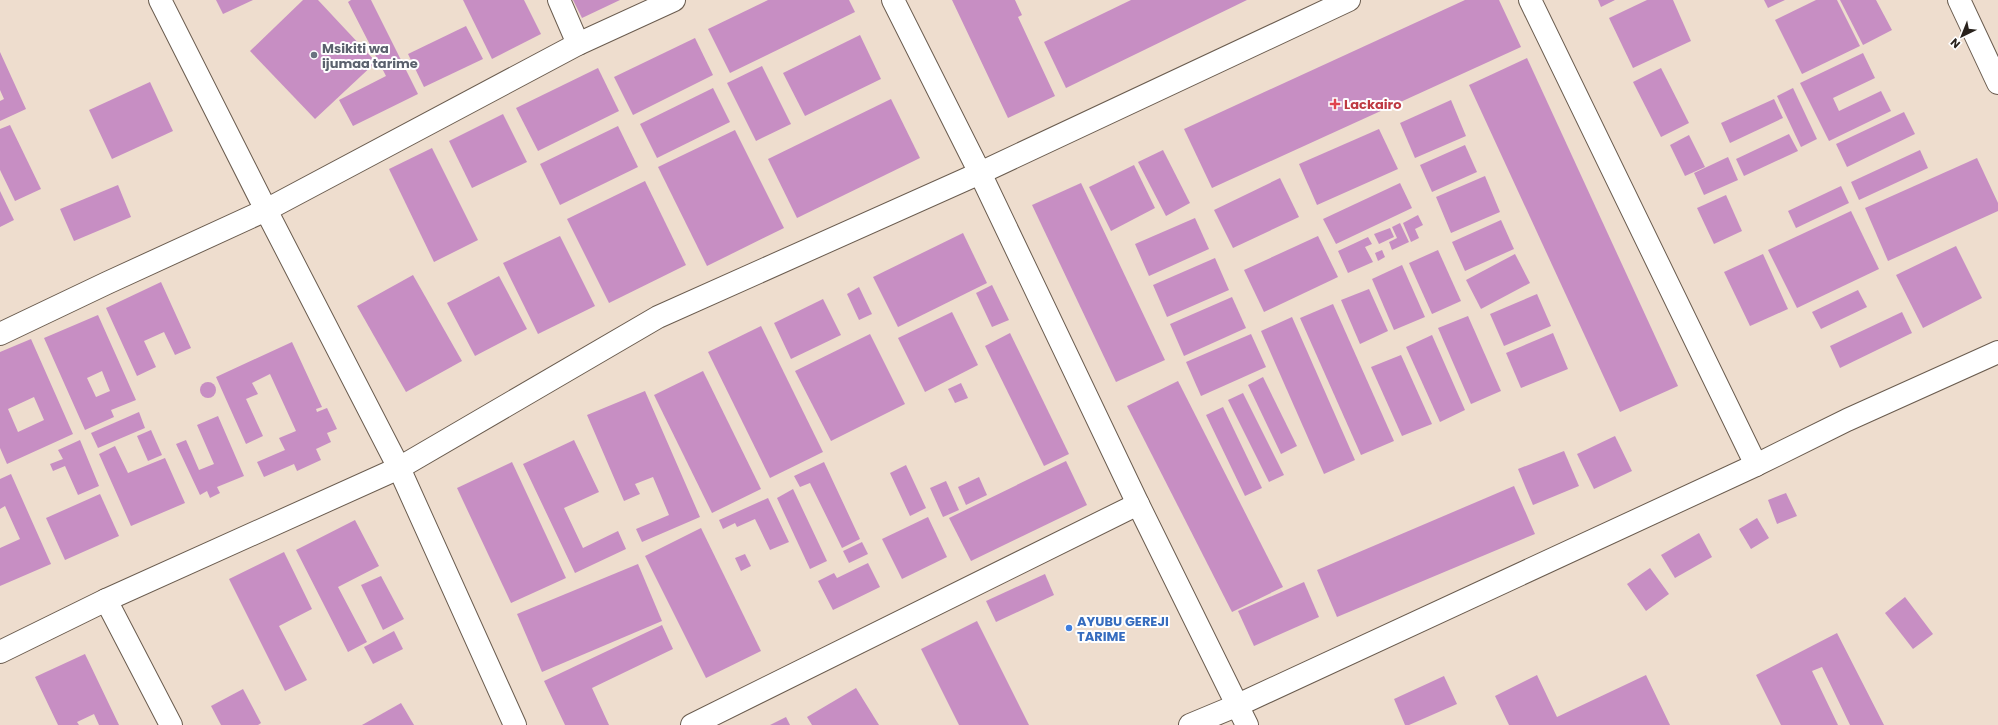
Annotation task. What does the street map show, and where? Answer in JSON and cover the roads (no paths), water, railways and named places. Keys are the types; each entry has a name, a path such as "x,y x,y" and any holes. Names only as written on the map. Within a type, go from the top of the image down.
{"street":[{"path":"160,0 399,468 515,725"},
{"path":"558,0 578,44"},
{"path":"0,334 266,210 578,44 674,0"},
{"path":"893,0 980,173 1138,504 1247,725"},
{"path":"0,652 106,600 399,468 658,317 980,173 1349,0"},
{"path":"1530,0 1756,465"},
{"path":"1959,0 1998,83"},
{"path":"1190,725 1238,705 1756,465 1846,420 1998,352"},
{"path":"692,725 1138,504"},
{"path":"106,600 171,725"}],"place":[{"name":"Msikiti wa ijumaa tarime","path":"314,55"},
{"name":"Lackairo","path":"1335,104"},
{"name":"AYUBU GEREJI TARIME","path":"1069,628"}]}
